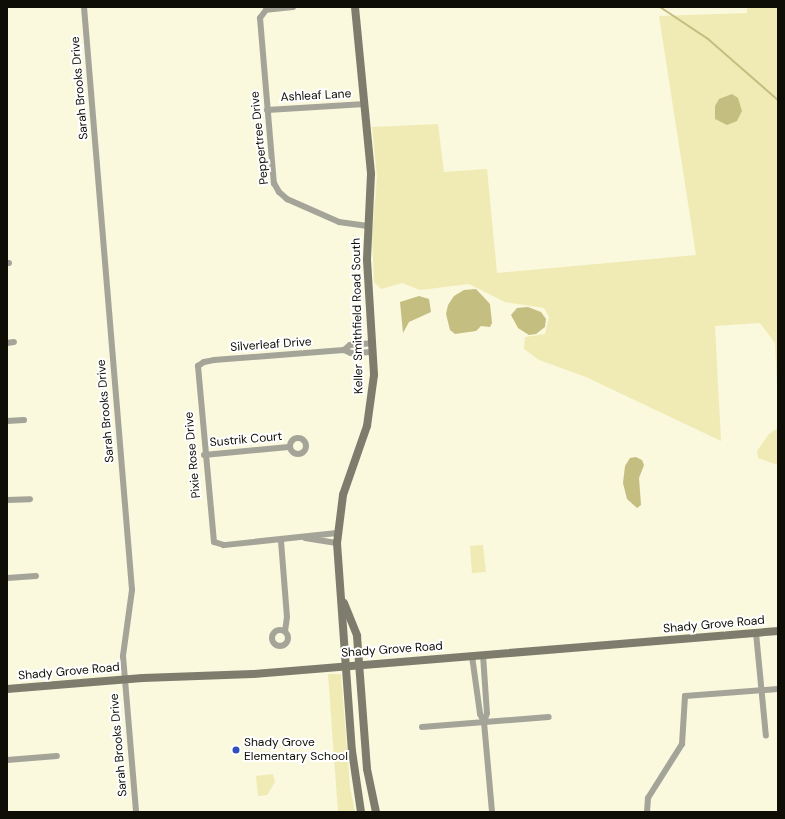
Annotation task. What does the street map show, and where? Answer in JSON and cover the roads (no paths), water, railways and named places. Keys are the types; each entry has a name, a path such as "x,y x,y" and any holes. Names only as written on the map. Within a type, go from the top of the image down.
{"main road":[{"name":"Keller Smithfield Road South","path":"355,7 371,174 367,284 374,375 370,412 343,495 337,533 337,543 352,751 361,812"},
{"name":"Keller Smithfield Road South","path":"341,596 356,628 367,769 376,812"},
{"name":"Shady Grove Road","path":"7,690 124,680 253,674 778,631"}],"street":[{"name":"Sarah Brooks Drive","path":"84,7 132,590 124,639 124,680 136,812"},
{"name":"Peppertree Drive","path":"293,7 264,10 260,20 274,180 279,192 339,222 368,226"},
{"name":"Ashleaf Lane","path":"267,110 365,104"},
{"path":"7,343 14,342"},
{"name":"Silverleaf Drive","path":"344,350 350,345 372,343"},
{"name":"Silverleaf Drive","path":"201,363 344,350 351,353 372,352"},
{"name":"Pixie Rose Drive","path":"201,363 198,372 211,533 216,544 281,541"},
{"path":"7,421 24,420"},
{"name":"Sustrik Court","path":"204,455 290,447"},
{"path":"7,500 30,498"},
{"path":"285,631 287,617 281,541 305,538 317,534 337,533"},
{"path":"305,538 337,543"},
{"path":"7,578 36,576"},
{"path":"756,633 766,736"},
{"path":"483,655 488,713 484,722"},
{"path":"472,656 480,714 484,722 492,812"},
{"path":"647,812 648,798 682,744 685,696 778,689"},
{"path":"422,727 549,717"},
{"path":"7,760 57,756"}],"waterway":[{"path":"660,7 708,39 778,100"}],"place":[{"name":"Shady Grove Elementary School","path":"236,750"}]}
